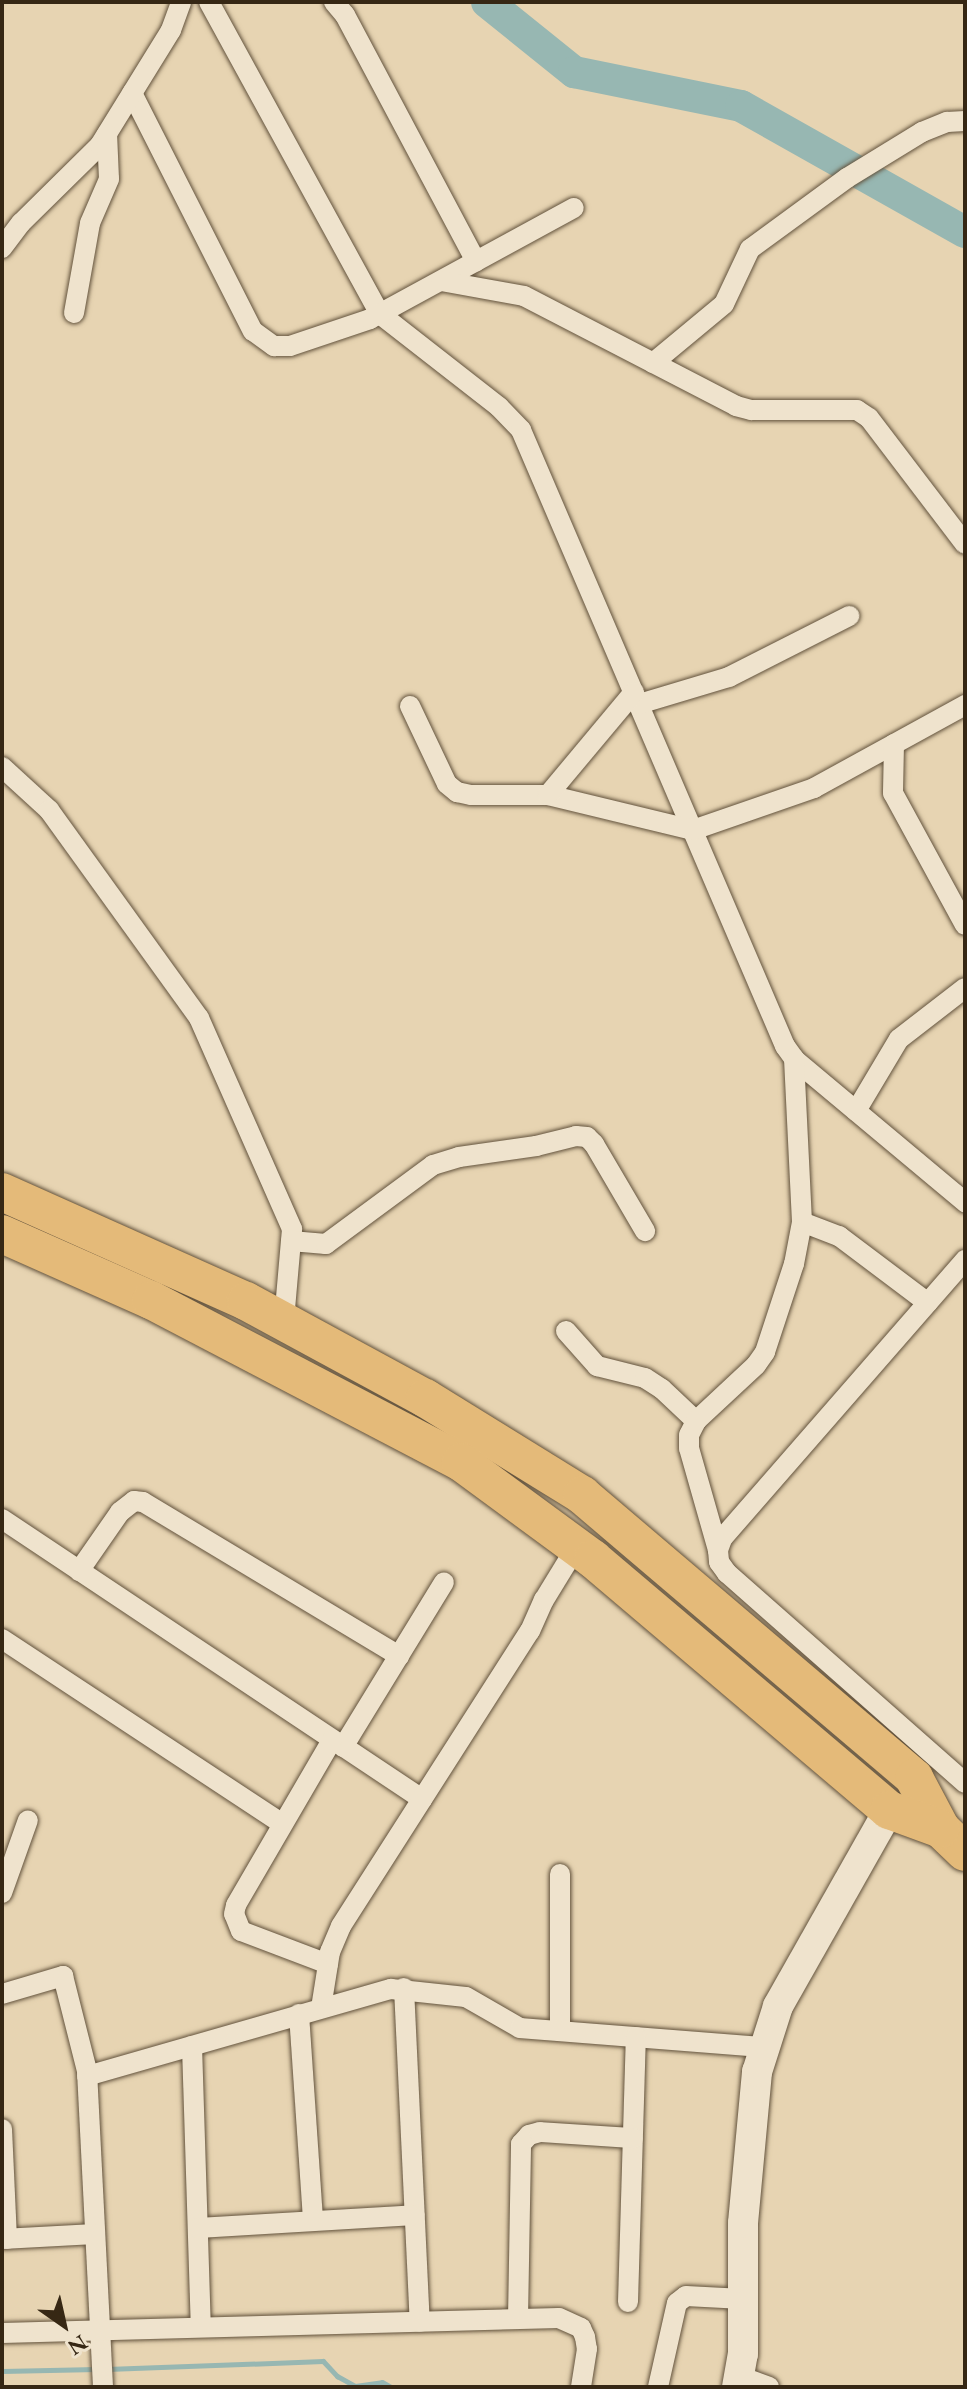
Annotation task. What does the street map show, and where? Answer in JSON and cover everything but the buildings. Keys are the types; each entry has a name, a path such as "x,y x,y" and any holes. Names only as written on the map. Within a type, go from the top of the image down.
{"highway":[{"path":"2,1192 167,1263 284,1321 472,1426 582,1495 914,1778 953,1841"},
{"path":"2,1234 151,1300 461,1462 577,1546 889,1810 953,1841"}],"street":[{"path":"2,248 21,223 91,157 171,30 181,2"},
{"path":"209,2 380,314 499,407 521,430 785,1046 794,1058 965,1202"},
{"path":"334,2 345,15 476,261"},
{"path":"132,93 253,331 262,341 274,346 290,346 380,314 574,208"},
{"path":"653,363 724,304 750,249 847,178 922,132 947,122 965,121"},
{"path":"74,313 90,223 109,179 107,134"},
{"path":"441,281 524,296 736,406 751,410 857,410 869,418 965,544"},
{"path":"548,795 636,698 729,677 849,616"},
{"path":"410,706 447,784 457,792 471,795 548,795 693,830 814,788 964,709"},
{"path":"894,744 893,793 965,925"},
{"path":"2,767 49,810 193,1006 288,1217 291,1241 284,1321"},
{"path":"856,1111 899,1039 965,988"},
{"path":"794,1058 802,1222 794,1264 765,1352 756,1365 696,1421 689,1435 689,1448 719,1562 727,1573 965,1783"},
{"path":"291,1241 326,1244 433,1165 459,1157 536,1146 576,1136 587,1137 594,1144 645,1231"},
{"path":"802,1222 839,1236 928,1303"},
{"path":"718,1550 722,1539 965,1260"},
{"path":"566,1331 597,1366 645,1378 662,1389 696,1421"},
{"path":"79,1571 120,1512 134,1501 143,1502 399,1656"},
{"path":"2,1519 422,1799"},
{"path":"321,2008 328,1964 341,1926 530,1631 544,1600 577,1546"},
{"path":"328,1964 241,1931 236,1924 236,1905 283,1824 399,1656 444,1582"},
{"path":"2,1639 283,1824"},
{"path":"769,2387 738,2381 743,2354 743,2223 757,2072 778,2006 889,1810"},
{"path":"2,1893 28,1820"},
{"path":"560,1874 560,2031"},
{"path":"2,1994 63,1976 87,2076 103,2387"},
{"path":"87,2076 378,1991 404,1988 466,1997 485,2005 510,2025 764,2047"},
{"path":"404,1988 420,2322"},
{"path":"299,2014 313,2221"},
{"path":"628,2302 636,2037"},
{"path":"192,2046 201,2327"},
{"path":"2,2129 4,2239 95,2234"},
{"path":"518,2319 521,2144 529,2135 540,2132 633,2138"},
{"path":"198,2228 415,2215"},
{"path":"658,2387 677,2303 686,2296 743,2299"},
{"path":"2,2333 559,2318 581,2328 587,2349 581,2387"}],"waterway":[{"path":"487,2 574,72 741,106 965,232"},
{"path":"107,2369 323,2361 337,2376 355,2386 382,2382 391,2387"},
{"path":"2,2371 97,2369"}]}
